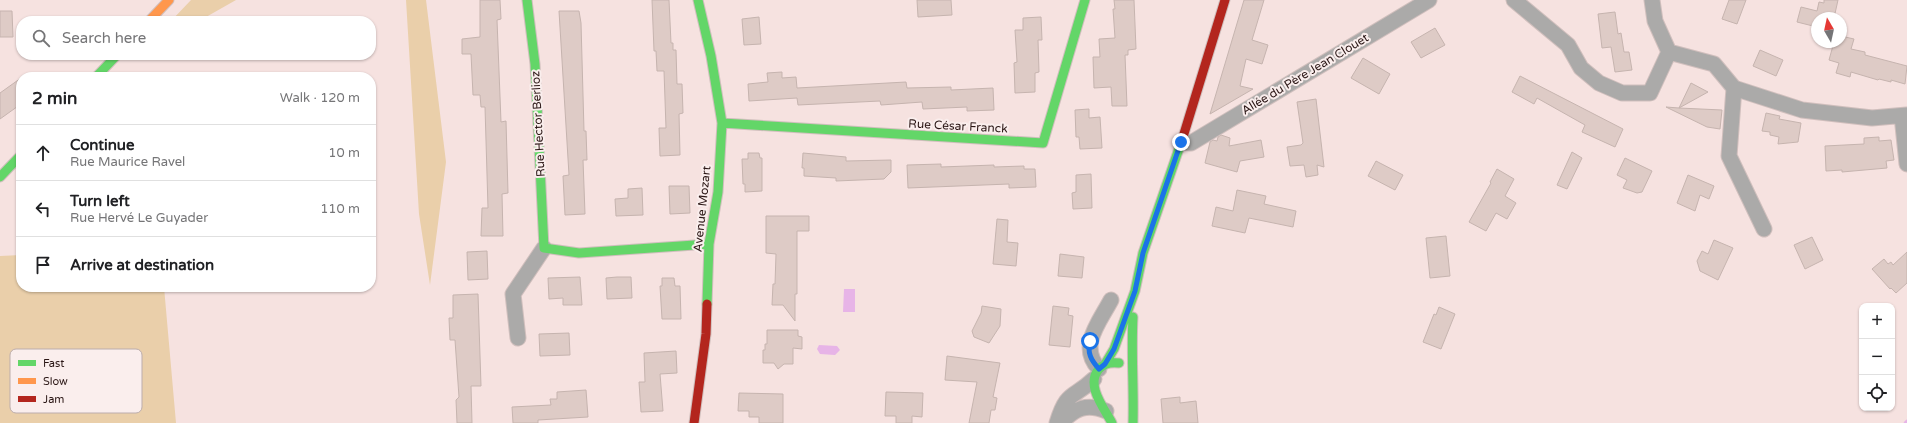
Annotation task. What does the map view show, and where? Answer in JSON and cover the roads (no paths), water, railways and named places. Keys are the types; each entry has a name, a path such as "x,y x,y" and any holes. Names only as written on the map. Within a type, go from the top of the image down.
{"street":[{"path":"154,16 169,0"},
{"name":"Rue Hector Berlioz","path":"527,0 535,64 544,248"},
{"name":"Avenue Mozart","path":"694,423 706,334 709,244 718,192 722,123 711,56 698,0"},
{"name":"Rue César Franck","path":"722,123 1043,143 1085,0"},
{"path":"1057,423 1062,408 1068,398 1086,387 1114,349 1135,291 1143,253 1181,142 1224,0"},
{"name":"Allée du Père Jean Clouet","path":"1181,142 1191,143 1429,0"},
{"path":"1514,0 1568,44 1581,68 1599,83 1622,93 1650,93 1669,52 1655,21 1652,0"},
{"path":"1669,52 1714,64 1734,88 1802,110 1872,118 1904,116 1907,164"},
{"path":"101,72 112,60"},
{"path":"1734,88 1729,156 1764,229"},
{"path":"0,177 16,160"},
{"path":"518,338 513,294 544,248 579,253 709,244"},
{"path":"1133,423 1134,379 1131,353 1135,291"},
{"path":"1109,417 1094,388 1099,370 1091,358 1089,346 1110,300"},
{"path":"1099,370 1118,362 1123,364 1133,374"},
{"path":"1061,423 1069,415 1081,408 1093,407 1109,417"}]}
